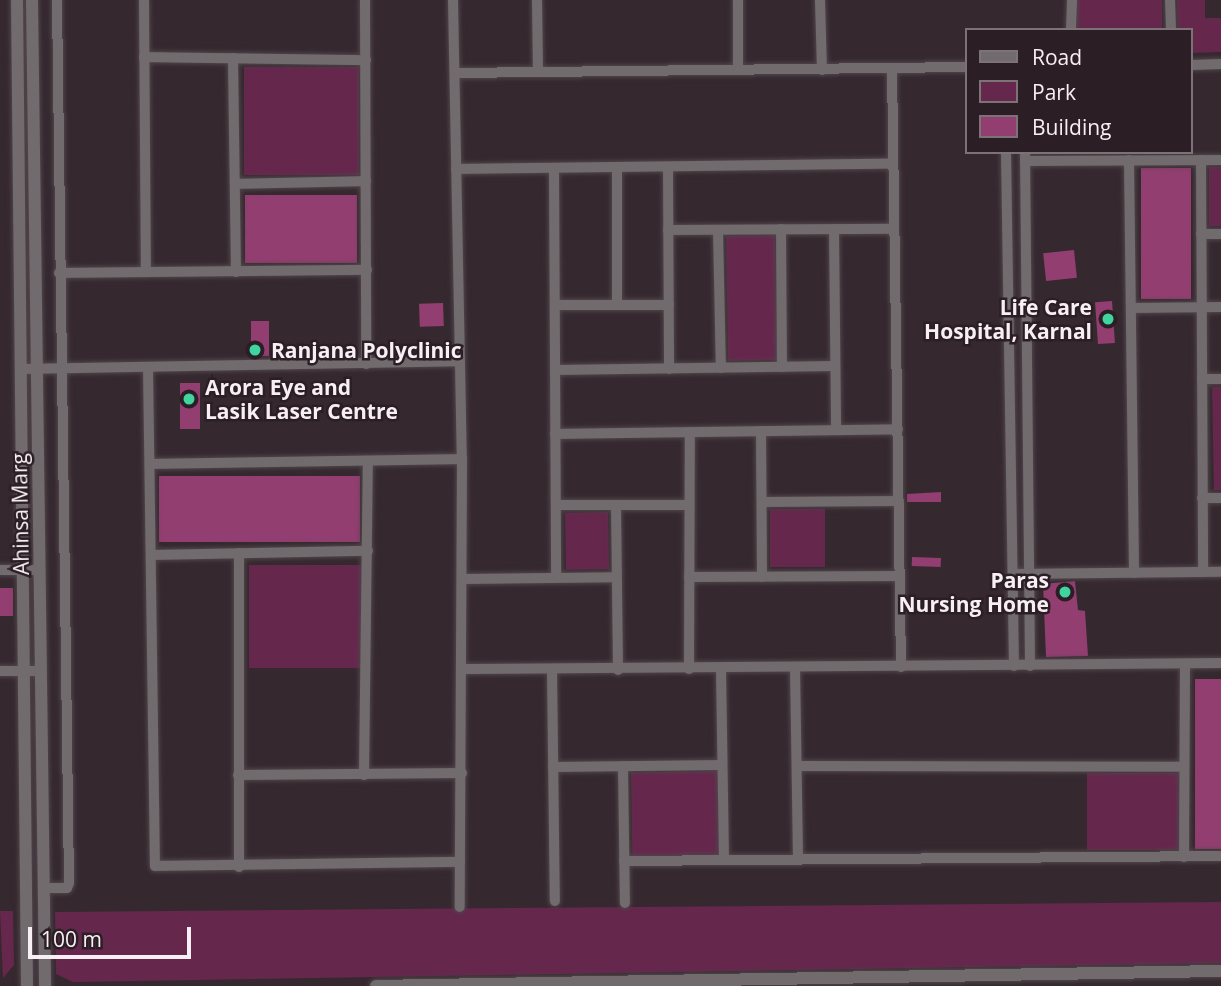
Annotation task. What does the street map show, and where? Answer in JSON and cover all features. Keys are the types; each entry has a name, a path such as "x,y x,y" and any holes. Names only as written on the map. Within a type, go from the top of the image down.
{"street":[{"name":"Ahinsa Marg","path":"17,0 27,986"},
{"name":"Ahinsa Marg","path":"32,0 45,986"},
{"path":"44,888 67,888 69,883 57,0"},
{"path":"144,0 146,272"},
{"path":"365,0 366,364"},
{"path":"453,0 463,579 460,907"},
{"path":"537,0 538,71"},
{"path":"738,0 738,70"},
{"path":"820,0 822,69"},
{"path":"1071,28 1072,0"},
{"path":"1170,0 1171,28"},
{"path":"144,57 366,60"},
{"path":"233,58 236,272"},
{"path":"1193,65 1221,64"},
{"path":"455,73 965,67"},
{"path":"892,69 901,667"},
{"path":"1006,154 1014,666"},
{"path":"1030,666 1025,157 1221,160"},
{"path":"1129,160 1134,573"},
{"path":"1201,160 1203,572"},
{"path":"456,169 893,164"},
{"path":"617,167 617,305"},
{"path":"667,167 669,369"},
{"path":"554,168 556,578"},
{"path":"235,184 366,181"},
{"path":"781,229 782,367"},
{"path":"834,229 836,430"},
{"path":"668,230 894,229"},
{"path":"718,230 722,368"},
{"path":"1201,234 1221,234"},
{"path":"59,273 367,270"},
{"path":"1008,272 1026,272"},
{"path":"555,305 669,305"},
{"path":"1131,308 1221,307"},
{"path":"20,369 460,361"},
{"path":"555,370 835,366"},
{"path":"148,367 155,866 239,867 460,862"},
{"path":"1202,379 1221,379"},
{"path":"555,434 898,429"},
{"path":"761,431 762,577"},
{"path":"1011,431 1028,432"},
{"path":"689,669 690,432"},
{"path":"150,464 462,459"},
{"path":"364,775 368,461"},
{"path":"1202,498 1221,498"},
{"path":"762,502 899,501"},
{"path":"556,505 690,505"},
{"path":"616,505 618,670"},
{"path":"151,555 368,551"},
{"path":"239,553 239,867"},
{"path":"0,570 40,570"},
{"path":"1013,574 1221,572"},
{"path":"690,577 900,576"},
{"path":"463,579 616,577"},
{"path":"463,669 618,670 1221,663"},
{"path":"1184,857 1185,664"},
{"path":"795,667 798,858"},
{"path":"721,669 724,859"},
{"path":"552,670 555,901"},
{"path":"0,671 40,671"},
{"path":"553,767 722,765"},
{"path":"623,766 625,903"},
{"path":"797,766 1184,768"},
{"path":"238,775 462,773"},
{"path":"624,860 1221,856"},
{"path":"376,986 1027,981 1221,971"}],"green space":[{"path":"1077,0 1162,0 1162,28 1077,28"},
{"path":"1177,0 1205,0 1205,18 1221,18 1221,52 1193,53 1193,28 1178,28"},
{"path":"244,67 359,67 359,175 244,175"},
{"path":"1209,167 1221,167 1221,226 1209,226"},
{"path":"775,235 777,360 728,361 726,236"},
{"path":"1212,387 1221,387 1221,490 1214,490"},
{"path":"770,509 825,509 825,567 770,567"},
{"path":"608,512 609,569 566,570 565,513"},
{"path":"249,565 361,565 361,668 249,668"},
{"path":"718,771 720,857 633,859 631,773"},
{"path":"1087,773 1179,773 1179,850 1087,850"},
{"path":"1221,902 1221,963 73,982 56,974 55,912"},
{"path":"0,911 13,911 14,965 3,978"}],"building":[{"path":"1141,168 1191,168 1191,299 1141,299"},
{"path":"245,195 357,195 357,263 245,263"},
{"path":"1074,250 1077,278 1046,281 1043,253"},
{"path":"1112,301 1115,343 1098,344 1095,302"},
{"path":"443,303 444,326 420,327 419,304"},
{"path":"251,321 269,321 269,356 251,356"},
{"path":"180,383 200,383 200,429 180,429"},
{"path":"159,476 360,476 360,542 159,542"},
{"path":"941,492 941,502 907,502 907,494"},
{"path":"912,557 941,558 941,567 912,566"},
{"path":"1075,581 1078,610 1085,611 1088,656 1046,657 1043,584"},
{"path":"0,588 13,588 13,616 0,616"},
{"path":"1195,679 1221,679 1221,849 1195,849"}],"place":[{"name":"Life Care Hospital, Karnal","path":"1108,319"},
{"name":"Ranjana Polyclinic","path":"255,350"},
{"name":"Arora Eye and Lasik Laser Centre","path":"189,399"},
{"name":"Paras Nursing Home","path":"1065,592"}]}
